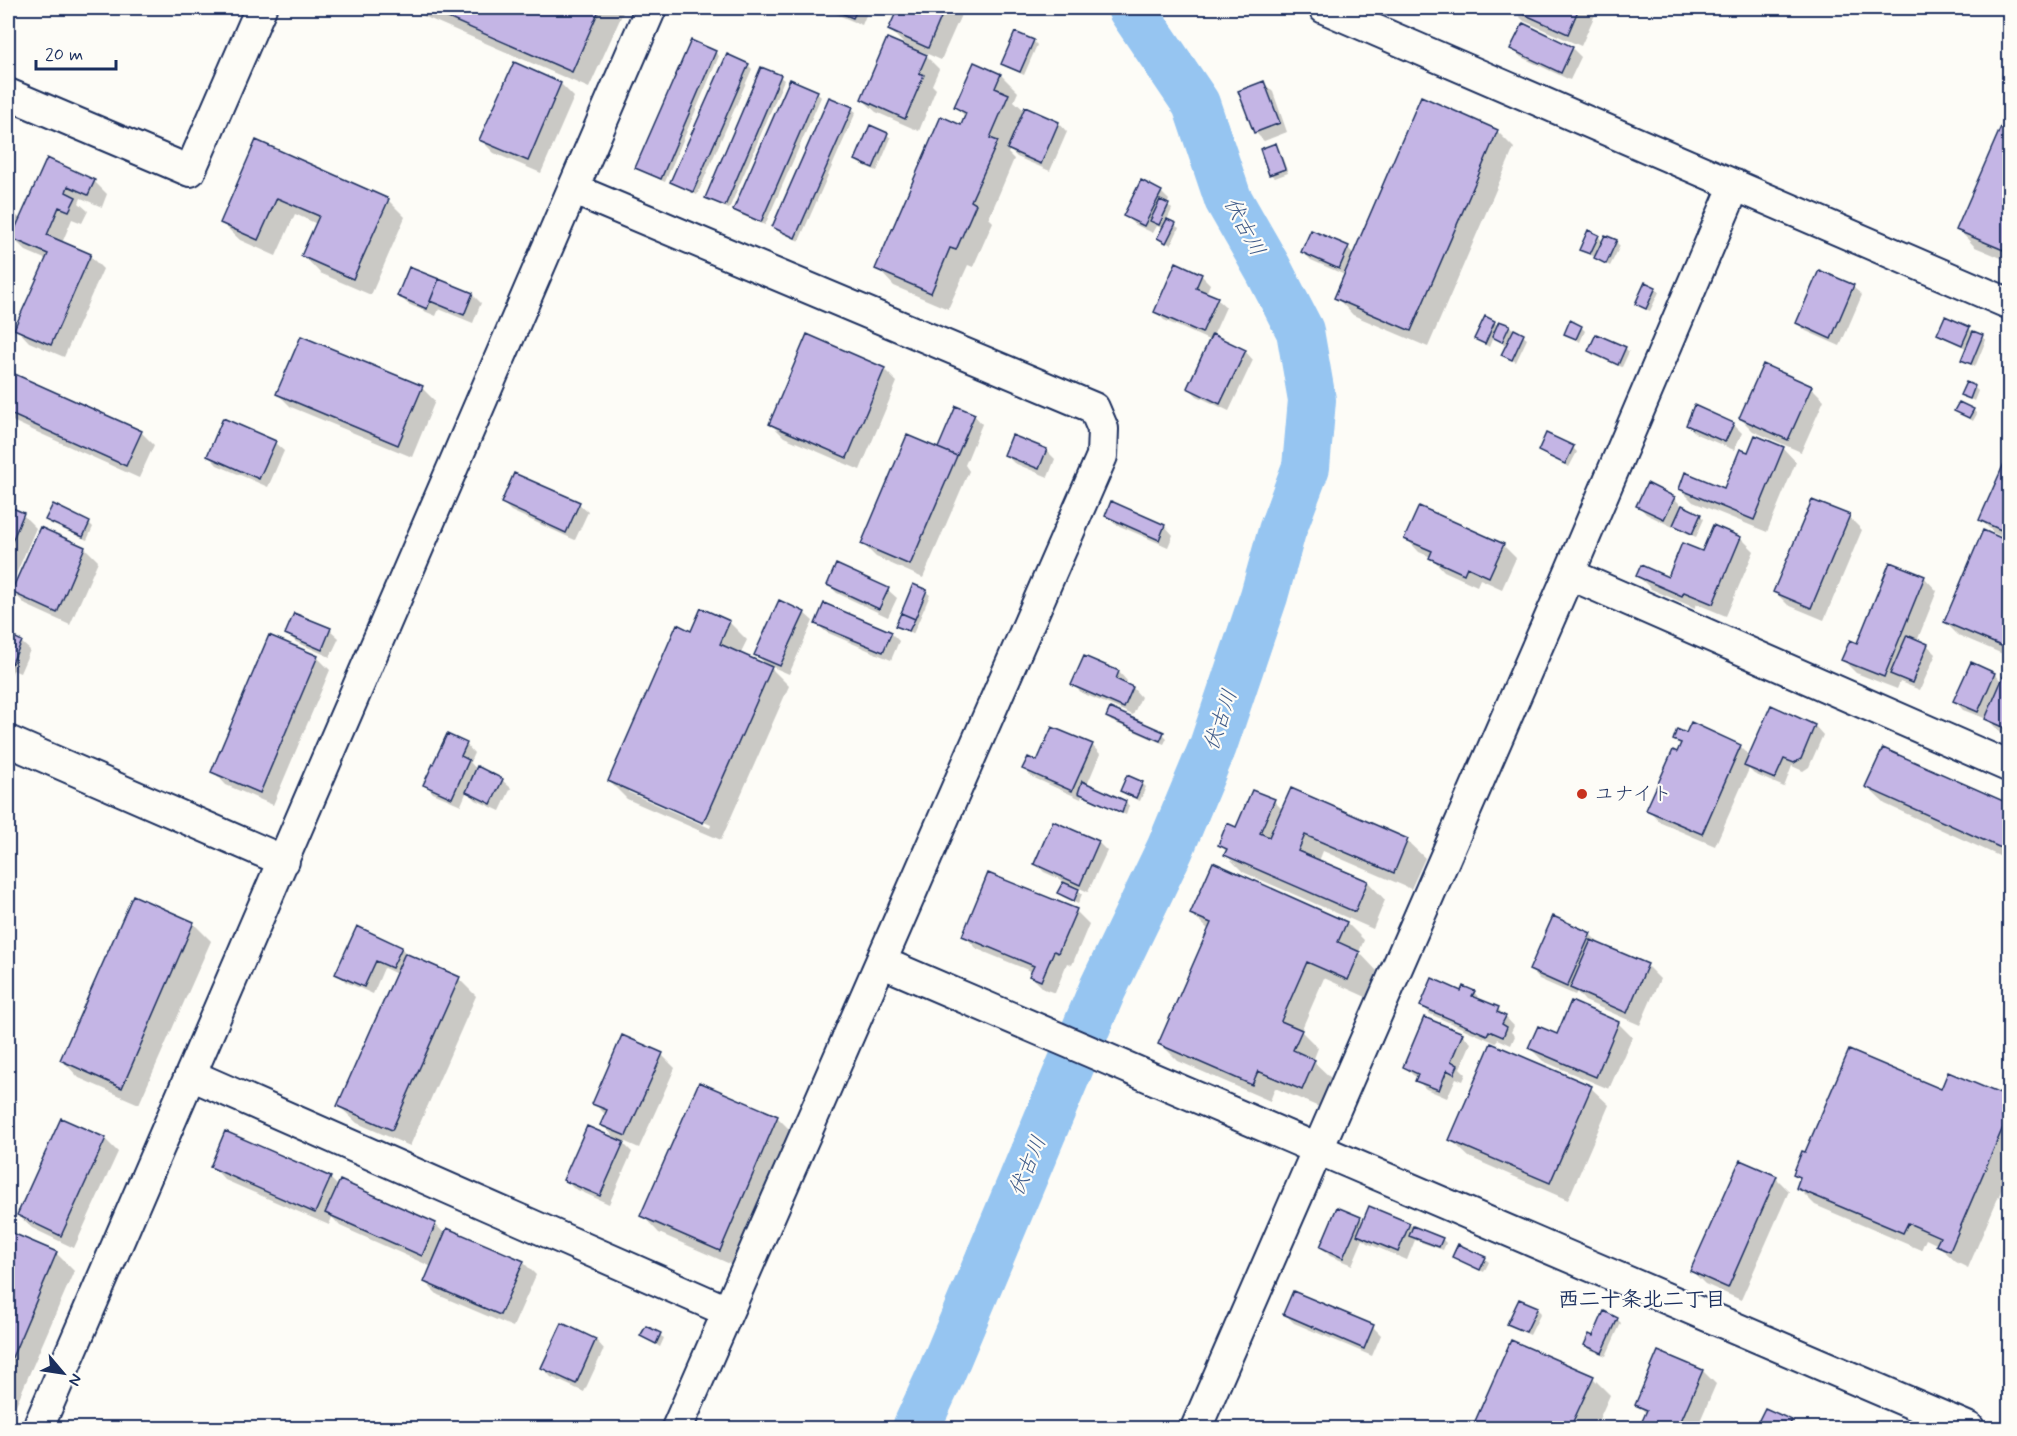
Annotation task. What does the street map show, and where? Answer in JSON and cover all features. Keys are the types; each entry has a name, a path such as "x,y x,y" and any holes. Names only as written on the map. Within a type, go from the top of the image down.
{"street":[{"path":"8,94 190,171 261,8"},
{"path":"38,1428 651,8"},
{"path":"1324,8 2010,304"},
{"path":"1196,1428 1569,574 1735,185"},
{"path":"573,189 1094,408 1103,429 1102,456 677,1428"},
{"path":"1569,574 2010,767"},
{"path":"8,741 284,861"},
{"path":"881,962 1969,1428"},
{"path":"191,1075 727,1311"}],"building":[{"path":"425,8 600,8 572,72"},
{"path":"829,8 858,8 853,18"},
{"path":"898,8 945,8 928,48 888,30"},
{"path":"1510,8 1579,8 1568,34"},
{"path":"1523,23 1573,47 1561,73 1510,49"},
{"path":"1015,32 1034,40 1020,72 1001,64"},
{"path":"887,38 927,55 919,73 924,75 905,119 861,99"},
{"path":"691,40 716,51 661,179 635,168"},
{"path":"727,54 749,64 693,192 670,182"},
{"path":"514,62 561,83 528,161 479,140"},
{"path":"974,62 1001,74 995,88 1009,94 990,138 998,141 971,201 976,204 956,250 950,248 931,293 875,269 941,116 961,125 966,113 954,107"},
{"path":"761,67 781,75 725,206 705,198"},
{"path":"790,79 818,91 761,222 733,210"},
{"path":"1264,81 1280,123 1254,133 1238,91"},
{"path":"1421,96 1498,130 1411,331 1334,298"},
{"path":"829,97 853,107 795,238 772,227"},
{"path":"2010,106 2010,263 2004,261 2008,252 1956,230"},
{"path":"1025,107 1059,122 1041,164 1007,149"},
{"path":"870,125 888,133 873,168 855,160"},
{"path":"256,140 389,199 353,279 301,256 319,216 277,198 258,240 220,223"},
{"path":"1276,143 1285,169 1269,175 1260,149"},
{"path":"47,158 95,180 88,195 68,186 66,192 76,197 69,211 59,207 47,235 91,254 51,345 14,329 48,254 11,238"},
{"path":"1141,180 1162,191 1144,226 1123,216"},
{"path":"1160,200 1169,204 1159,225 1150,221"},
{"path":"1167,219 1176,223 1166,243 1157,238"},
{"path":"1311,230 1349,246 1339,269 1301,252"},
{"path":"1588,230 1599,235 1590,254 1579,250"},
{"path":"1605,235 1617,240 1606,264 1594,258"},
{"path":"1176,262 1202,274 1196,288 1218,297 1202,333 1154,312"},
{"path":"409,267 439,279 427,309 397,296"},
{"path":"1819,270 1854,285 1831,339 1796,323"},
{"path":"439,279 473,293 464,315 430,301"},
{"path":"1645,282 1656,287 1646,309 1635,304"},
{"path":"1485,316 1495,321 1485,344 1474,339"},
{"path":"1945,316 1970,327 1962,345 1937,334"},
{"path":"1570,320 1582,326 1576,339 1564,334"},
{"path":"1499,321 1510,325 1502,342 1492,337"},
{"path":"1514,329 1524,334 1512,360 1501,355"},
{"path":"1973,331 1983,335 1971,364 1961,360"},
{"path":"807,334 885,368 847,458 769,424"},
{"path":"1212,334 1246,350 1220,404 1187,388"},
{"path":"1596,334 1626,347 1618,365 1588,351"},
{"path":"301,336 423,386 398,445 276,394"},
{"path":"1763,364 1812,386 1788,440 1739,418"},
{"path":"8,371 142,431 126,466 8,413"},
{"path":"1966,382 1975,386 1970,399 1960,395"},
{"path":"1959,402 1974,409 1969,418 1954,411"},
{"path":"1694,405 1734,423 1725,442 1686,425"},
{"path":"956,406 975,414 957,456 938,448"},
{"path":"223,418 276,441 259,479 207,456"},
{"path":"1546,433 1574,446 1565,464 1538,451"},
{"path":"907,435 957,456 910,565 861,544"},
{"path":"1012,435 1047,449 1039,469 1004,455"},
{"path":"1755,435 1784,447 1754,520 1679,489 1685,472 1724,488 1740,449 1748,452"},
{"path":"2010,450 2010,534 1979,520"},
{"path":"514,473 580,502 566,533 501,503"},
{"path":"1647,483 1675,497 1664,519 1636,506"},
{"path":"1812,500 1850,515 1811,608 1773,592"},
{"path":"1111,501 1165,525 1159,540 1105,516"},
{"path":"53,504 90,522 83,537 45,520"},
{"path":"1682,505 1701,514 1692,534 1673,525"},
{"path":"8,506 24,513 8,551"},
{"path":"1419,506 1504,544 1489,577 1467,567 1464,574 1429,558 1432,551 1404,539"},
{"path":"1713,525 1741,537 1713,604 1684,592 1682,596 1636,576 1641,565 1668,577 1682,543 1702,551"},
{"path":"40,527 85,547 57,613 11,592"},
{"path":"1983,530 2010,542 2010,639 2006,648 1944,622"},
{"path":"1890,562 1925,576 1884,677 1841,660 1850,640 1857,643"},
{"path":"836,564 889,588 879,609 827,585"},
{"path":"913,584 927,590 915,619 901,613"},
{"path":"779,600 805,612 780,666 754,655"},
{"path":"824,603 892,632 883,652 815,624"},
{"path":"701,608 730,621 720,644 772,667 703,823 608,781 677,624 691,631"},
{"path":"294,613 331,628 322,650 285,634"},
{"path":"901,613 915,619 909,631 895,626"},
{"path":"8,634 22,641 11,665 8,664"},
{"path":"269,635 318,656 260,793 211,772"},
{"path":"1907,635 1928,644 1912,683 1890,674"},
{"path":"1084,656 1119,671 1116,679 1133,687 1124,708 1071,685"},
{"path":"2010,661 2010,730 1985,719"},
{"path":"1971,662 1995,673 1978,712 1953,701"},
{"path":"1771,705 1815,725 1801,759 1794,763 1784,759 1775,779 1744,766"},
{"path":"1110,708 1164,732 1160,741 1106,717"},
{"path":"1691,722 1741,745 1702,834 1646,810 1673,750 1677,752 1681,743 1673,740 1677,729 1686,733"},
{"path":"1052,727 1093,744 1072,791 1022,769 1028,757 1037,761"},
{"path":"447,734 467,743 461,756 469,760 452,798 423,785"},
{"path":"1883,748 2010,804 2010,852 1865,787"},
{"path":"477,766 503,779 491,804 466,792"},
{"path":"1127,775 1143,782 1136,798 1120,791"},
{"path":"1082,781 1126,801 1122,813 1078,793"},
{"path":"1291,788 1408,839 1394,873 1305,835 1298,851 1368,881 1355,912 1224,855 1227,849 1218,845 1227,823 1236,827 1252,790 1275,799 1260,833 1269,837"},
{"path":"1053,821 1099,841 1080,885 1034,864"},
{"path":"1213,862 1347,922 1338,942 1360,952 1348,980 1307,962 1281,1021 1302,1030 1293,1050 1315,1060 1302,1090 1258,1071 1252,1085 1158,1044 1211,923 1190,914"},
{"path":"988,873 1077,909 1058,953 1054,951 1041,981 1029,976 1034,966 962,936"},
{"path":"1063,882 1079,889 1074,901 1057,893"},
{"path":"133,895 194,922 122,1088 60,1060"},
{"path":"1553,916 1591,933 1567,987 1529,970"},
{"path":"357,926 402,947 392,968 376,961 364,987 335,974"},
{"path":"1591,940 1648,964 1627,1013 1570,988"},
{"path":"405,953 460,977 392,1130 337,1106"},
{"path":"1432,978 1461,991 1463,986 1475,991 1472,996 1499,1007 1497,1012 1506,1016 1502,1024 1507,1027 1503,1037 1489,1031 1487,1035 1420,1006"},
{"path":"1571,1001 1619,1022 1596,1077 1528,1048 1538,1026 1557,1034"},
{"path":"1424,1017 1463,1033 1451,1061 1458,1065 1454,1074 1447,1070 1439,1090 1415,1081 1418,1074 1403,1067"},
{"path":"622,1035 663,1053 626,1136 600,1125 607,1110 592,1104"},
{"path":"1491,1043 1592,1086 1550,1183 1449,1140"},
{"path":"1849,1050 1941,1089 1948,1072 2010,1098 2010,1111 1950,1251 1936,1245 1940,1237 1908,1223 1903,1233 1796,1188 1800,1177 1793,1174 1802,1151 1805,1152"},
{"path":"699,1082 778,1116 720,1251 640,1216"},
{"path":"61,1118 106,1138 61,1236 17,1215"},
{"path":"587,1126 624,1142 600,1196 563,1180"},
{"path":"225,1131 331,1177 315,1213 210,1167"},
{"path":"1740,1160 1777,1176 1728,1288 1690,1271"},
{"path":"340,1180 436,1223 422,1256 325,1213"},
{"path":"1369,1206 1410,1223 1398,1252 1357,1235"},
{"path":"1337,1207 1361,1217 1343,1258 1320,1247"},
{"path":"1413,1226 1443,1238 1439,1247 1409,1236"},
{"path":"447,1228 524,1261 500,1315 424,1282"},
{"path":"8,1231 57,1252 8,1367"},
{"path":"1458,1244 1486,1257 1480,1270 1452,1257"},
{"path":"1293,1291 1374,1325 1364,1349 1283,1314"},
{"path":"1519,1299 1538,1307 1526,1332 1507,1324"},
{"path":"1604,1311 1618,1318 1602,1353 1584,1345 1589,1334 1593,1336"},
{"path":"562,1323 596,1339 576,1384 541,1368"},
{"path":"646,1326 661,1333 656,1344 640,1336"},
{"path":"1511,1340 1594,1376 1570,1428 1472,1428"},
{"path":"1658,1351 1703,1370 1678,1428 1639,1428 1647,1410 1635,1405"},
{"path":"1765,1408 1792,1420 1788,1428 1755,1428"}],"waterway":[{"name":"伏古川","path":"916,1428 1103,988 1170,849 1213,746 1264,596 1282,531 1306,467 1312,400 1300,331 1228,199 1196,104 1131,8"}],"place":[{"name":"ユナイト","path":"1582,794"}],"district":[{"name":"西二十条北二丁目","path":"1642,1300"}]}
